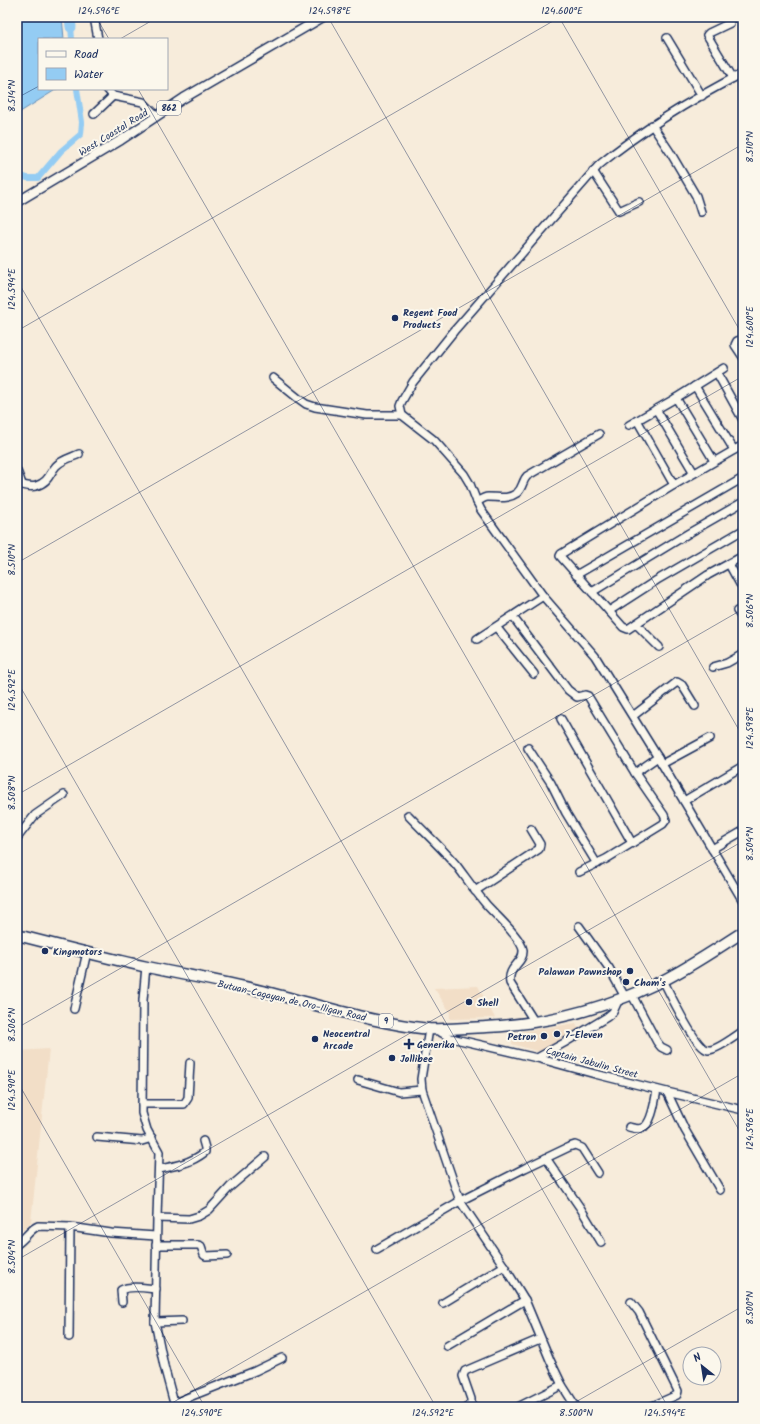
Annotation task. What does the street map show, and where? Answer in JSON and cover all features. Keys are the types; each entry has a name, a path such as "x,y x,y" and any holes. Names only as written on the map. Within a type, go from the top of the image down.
{"highway":[{"name":"Butuan-Cagayan de Oro-Iligan Road","path":"17,935 146,966 260,991 364,1017 433,1029 490,1027 534,1021 574,1013 625,998 692,964 743,932"}],"main road":[{"name":"West Coastal Road","path":"17,202 73,169 184,98 323,17"}],"street":[{"path":"94,17 98,38"},
{"path":"730,23 707,35 733,78"},
{"path":"667,38 702,96"},
{"path":"402,415 400,406 413,382 454,331 593,171 622,146 652,125 743,73"},
{"path":"108,90 113,96 143,102 157,116"},
{"path":"94,114 113,96"},
{"path":"652,125 696,196 701,212"},
{"path":"593,171 619,211 639,202"},
{"path":"743,339 735,344 743,357"},
{"path":"629,425 724,368"},
{"path":"717,373 743,420"},
{"path":"273,378 306,404 315,407 367,415 402,415 434,440 464,474 470,484 476,502 543,596 595,656 658,757 743,901"},
{"path":"696,386 734,450"},
{"path":"676,398 714,462"},
{"path":"656,409 694,473"},
{"path":"637,420 674,485"},
{"path":"476,502 487,497 500,498 515,494 520,490 527,476 599,434"},
{"path":"743,445 674,485 560,556 626,628 636,624 708,575 743,556"},
{"path":"17,471 20,484 36,486 48,478 56,466 79,454"},
{"path":"576,575 743,478"},
{"path":"592,592 743,502"},
{"path":"609,611 657,580 743,530"},
{"path":"729,564 740,584"},
{"path":"478,639 543,596"},
{"path":"737,611 743,619"},
{"path":"513,616 568,690 577,697 585,695 588,696 666,820 663,824 597,864 579,872"},
{"path":"636,624 659,647"},
{"path":"496,628 534,674"},
{"path":"713,667 726,663 743,654"},
{"path":"632,716 678,682 682,685 695,706"},
{"path":"561,720 632,843"},
{"path":"662,764 710,738"},
{"path":"528,748 551,783 566,813 597,864"},
{"path":"635,772 658,757"},
{"path":"684,801 743,766"},
{"path":"17,838 35,815 64,795"},
{"path":"408,815 456,866 520,943 523,949 521,959 514,967 509,977 510,983 534,1021"},
{"path":"476,891 539,850 540,844 531,829"},
{"path":"712,849 743,831"},
{"path":"579,926 609,968 625,998 657,1042 667,1050"},
{"path":"74,1009 87,952"},
{"path":"146,966 143,1000 143,1120 159,1152 156,1218 155,1322 174,1405 282,1358"},
{"path":"663,980 674,1004 701,1047 705,1049 712,1049 743,1031"},
{"path":"537,1058 606,1017 613,1012 625,998"},
{"path":"433,1029 421,1079 422,1090 460,1201 525,1300 540,1339 562,1385 576,1407"},
{"name":"Captain Jabulin Street","path":"433,1029 451,1038 743,1110"},
{"path":"142,1104 184,1104 188,1098 190,1063"},
{"path":"358,1080 399,1092 422,1090"},
{"path":"629,1127 638,1129 646,1126 651,1117 657,1090"},
{"path":"667,1092 685,1130 720,1190"},
{"path":"96,1137 142,1141 152,1138"},
{"path":"159,1169 176,1166 195,1159 205,1152 203,1141"},
{"path":"378,1249 460,1201 569,1147 575,1145 582,1148 598,1173"},
{"path":"156,1218 189,1219 199,1216 209,1210 230,1187 265,1157"},
{"path":"546,1158 581,1209 601,1242"},
{"path":"17,1244 26,1238 34,1228 38,1226 70,1227 112,1233 156,1236"},
{"path":"69,1336 70,1227"},
{"path":"156,1245 198,1245 201,1246 204,1256 227,1255"},
{"path":"443,1303 504,1266"},
{"path":"122,1302 121,1290 123,1289 156,1289"},
{"path":"447,1346 525,1300"},
{"path":"631,1302 639,1312 678,1391 677,1395 650,1407"},
{"path":"155,1322 182,1321"},
{"path":"467,1407 471,1403 471,1399 462,1376 465,1371 540,1339"},
{"path":"518,1407 562,1385"}],"shaded area":[{"path":"478,986 495,1018 450,1019 450,1012 434,988"},
{"path":"576,1023 579,1030 540,1052 512,1044 514,1033"},
{"path":"49,1049 31,1222 17,1235 17,1051"}],"water":[{"path":"17,17 62,17 64,38 38,38 38,90 55,90 17,114"}],"waterway":[{"path":"70,17 71,27"},
{"path":"71,27 72,38"},
{"path":"17,174 27,178 38,178 61,151 81,134 82,122 77,90"}],"place":[{"name":"Regent Food Products","path":"395,318"},
{"name":"Kingmotors","path":"45,951"},
{"name":"Palawan Pawnshop","path":"630,971"},
{"name":"Cham's","path":"626,982"},
{"name":"Shell","path":"469,1002"},
{"name":"7-Eleven","path":"557,1034"},
{"name":"Petron","path":"544,1036"},
{"name":"Neocentral Arcade","path":"315,1039"},
{"name":"Generika","path":"409,1044"},
{"name":"Jollibee","path":"392,1058"}]}
